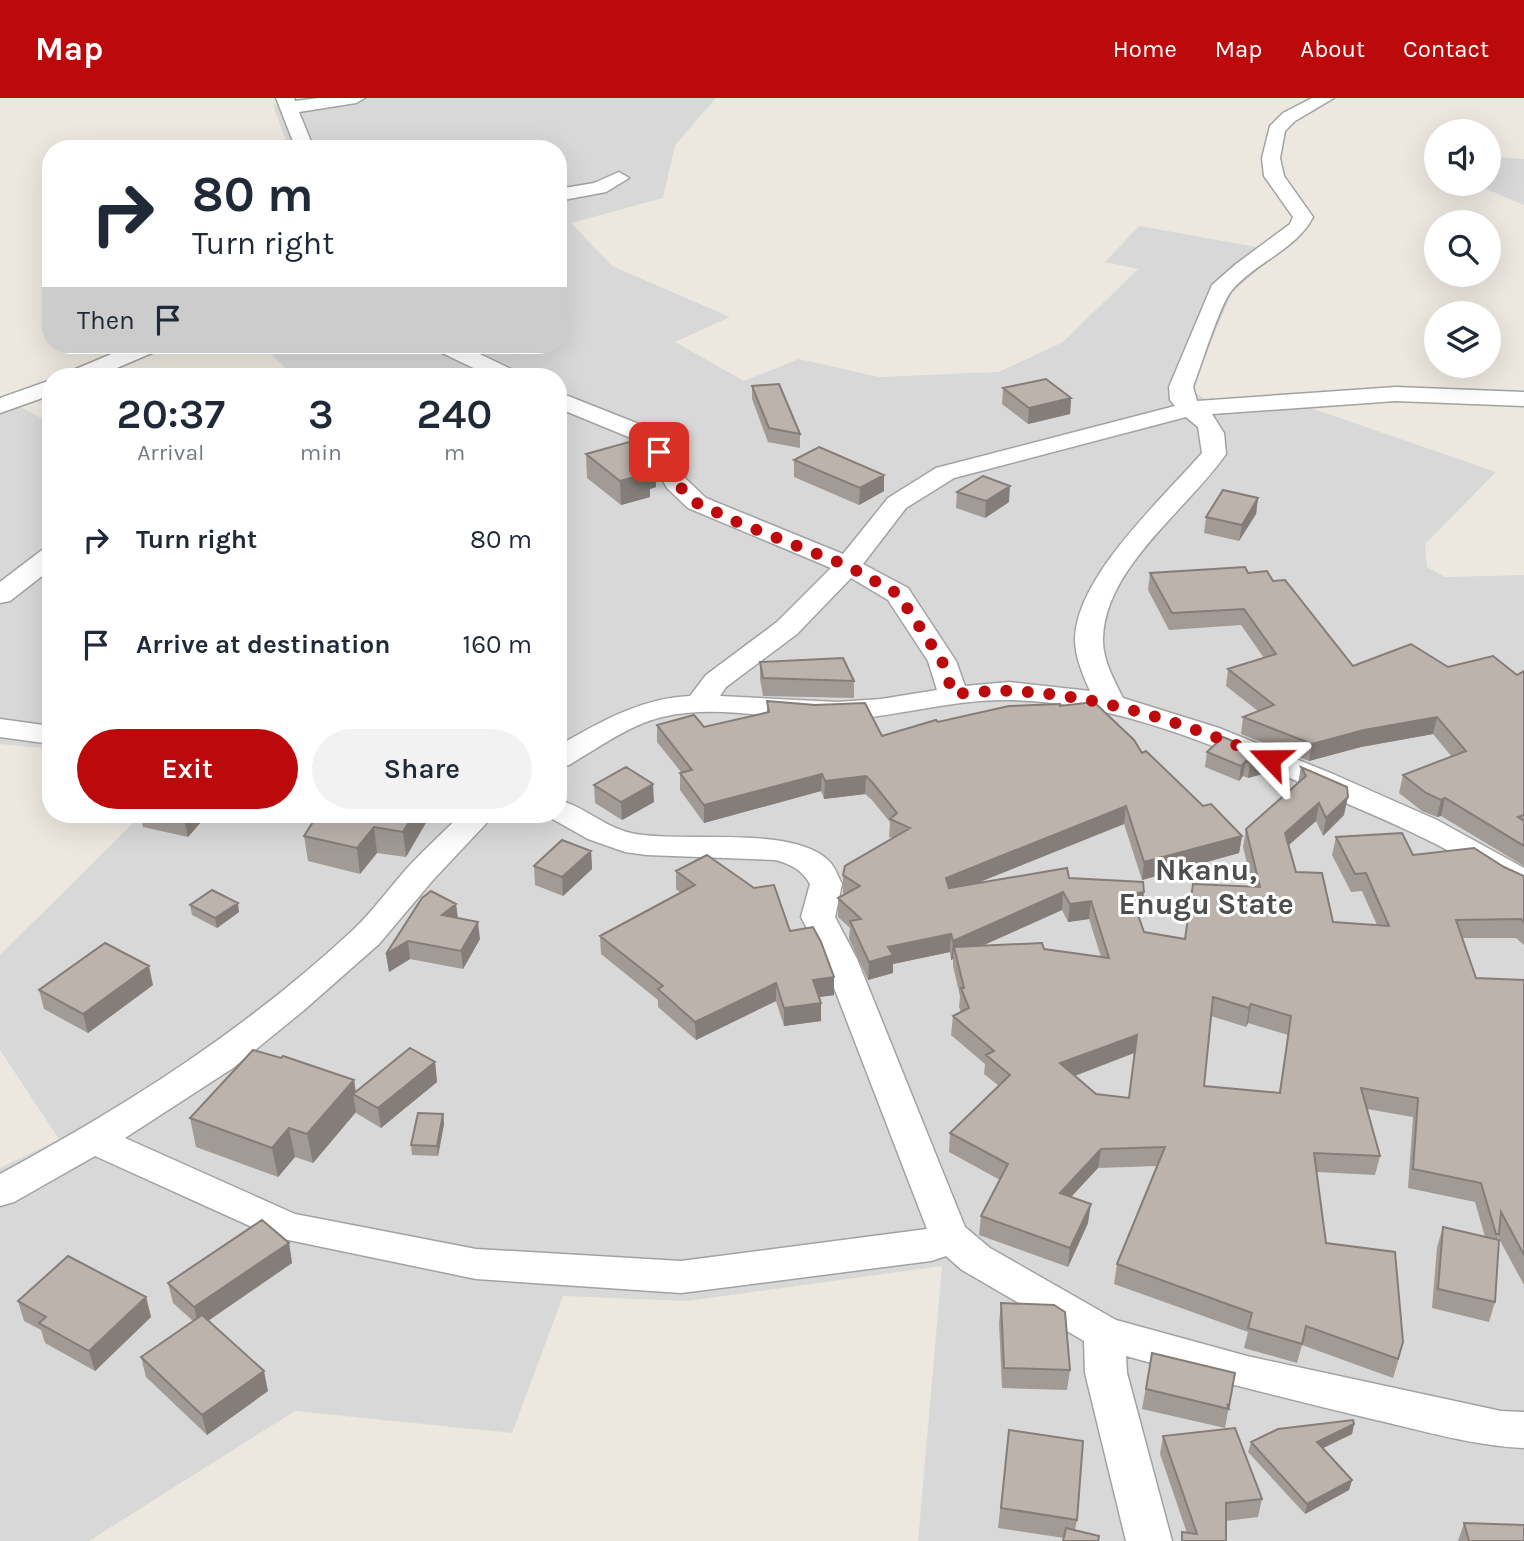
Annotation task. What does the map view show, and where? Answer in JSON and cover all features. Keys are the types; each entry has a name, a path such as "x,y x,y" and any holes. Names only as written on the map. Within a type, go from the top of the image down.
{"street":[{"path":"301,140 286,103 356,98"},
{"path":"1111,704 1094,666 1089,638 1091,615 1106,587 1141,536 1214,454 1214,435 1208,422 1182,400 1181,387 1220,290 1243,268 1298,227 1303,217 1273,176 1271,158 1276,130 1289,117 1325,98"},
{"path":"567,193 599,188 619,178"},
{"path":"98,368 130,354"},
{"path":"462,354 491,368"},
{"path":"0,406 42,390"},
{"path":"698,705 716,681 788,628 848,566 897,503 945,474 1190,409 1396,394 1524,399"},
{"path":"567,403 645,435 659,452 676,483 697,503 739,523 848,566 898,594 942,661 953,694"},
{"path":"0,595 42,563"},
{"path":"567,754 641,715 664,707 698,705 819,711 887,707 953,694 1009,691 1058,694 1111,704 1219,738 1423,824 1501,867 1524,883"},
{"path":"0,729 42,734"},
{"path":"567,814 596,831 624,842 668,849 757,848 789,854 816,866 826,884 818,917 840,959 949,1235 976,1259 1104,1333 1287,1382 1462,1421 1524,1430"},
{"path":"0,1192 94,1140 220,1059 291,1003 367,936 421,873 470,823"},
{"path":"94,1140 288,1227 476,1264 681,1277 931,1246 949,1235"},
{"path":"1104,1333 1106,1373 1149,1541"}],"shaded area":[{"path":"332,98 716,98 675,145 663,198 571,223 612,266 730,317 675,342 744,381 799,359 879,377 999,372 1063,342 1138,269 1105,262 1139,226 1279,251 1232,293 1195,379 1194,392 1207,400 1279,397 1496,472 1425,544 1427,567 1445,577 1524,575 1524,1541 918,1541 942,1266 687,1301 563,1296 512,1433 295,1411 89,1541 0,1541 0,1168 59,1139 0,1050 0,955 133,823 567,823 567,368 285,368 272,354 567,354 567,140 286,140 273,105"},
{"path":"1501,157 1524,159 1524,205 1501,195"},
{"path":"0,397 42,418 42,748 0,744"}],"building":[{"path":"1046,379 1071,398 1029,408 1003,388"},
{"path":"779,384 800,434 769,428 752,386"},
{"path":"629,442 656,463 642,467 649,473 620,481 586,454"},
{"path":"819,447 884,475 860,488 794,460"},
{"path":"983,476 1010,486 986,501 957,492"},
{"path":"1223,490 1258,498 1242,525 1206,517"},
{"path":"1245,567 1248,573 1267,571 1273,581 1285,580 1353,666 1411,644 1448,667 1493,656 1517,675 1524,671 1524,815 1518,817 1524,821 1524,846 1445,798 1441,800 1426,793 1403,775 1466,751 1437,717 1364,730 1312,744 1243,717 1274,705 1228,669 1276,654 1244,609 1172,613 1150,573"},
{"path":"843,658 854,681 763,678 760,662"},
{"path":"767,701 815,705 865,703 882,736 936,720 938,722 1009,706 1060,706 1094,702 1134,740 1142,753 1146,751 1203,806 1211,804 1242,836 1144,862 1126,806 946,878 949,888 1067,868 1069,878 1143,882 1144,892 1131,894 1144,932 1185,939 1193,884 1260,887 1246,829 1306,776 1301,767 1347,787 1348,797 1326,818 1319,803 1285,833 1296,872 1322,873 1333,922 1389,926 1366,873 1355,874 1336,837 1402,833 1413,855 1474,848 1524,876 1524,922 1521,919 1456,920 1476,978 1524,980 1524,1255 1501,1212 1499,1234 1496,1234 1481,1183 1413,1169 1418,1098 1361,1088 1380,1156 1314,1153 1326,1243 1395,1252 1403,1342 1398,1359 1306,1326 1302,1344 1248,1328 1252,1313 1117,1264 1165,1147 1101,1149 1060,1193 1091,1204 1070,1248 981,1216 1008,1164 950,1133 1010,1075 986,1055 994,1051 953,1016 969,1008 961,988 964,988 954,947 1042,943 1044,949 1109,958 1091,901 1070,904 1063,892 953,941 951,934 888,947 893,955 869,962 850,921 861,919 838,898 860,886 843,875 845,866 910,828 890,819 897,813 872,782 866,776 825,781 822,774 704,805 680,773 692,770 657,725 694,715 704,727 769,712","holes":["1213,997 1249,1008 1251,1004 1291,1016 1280,1093 1204,1086","1137,1035 1129,1098 1096,1094 1060,1063"]},
{"path":"1223,737 1272,757 1250,763 1246,761 1241,766 1207,752"},
{"path":"626,767 653,784 621,802 594,785"},
{"path":"312,823 408,823 403,832 374,827 357,848 304,836"},
{"path":"562,840 591,851 562,877 534,866"},
{"path":"707,855 754,888 774,885 790,931 813,927 834,977 813,980 821,1003 784,1008 776,983 695,1022 658,989 663,986 600,936 695,885 676,871"},
{"path":"212,890 238,903 215,918 190,905"},
{"path":"431,891 456,904 442,915 478,922 461,951 408,941 386,954 422,898"},
{"path":"105,943 149,966 83,1014 39,990"},
{"path":"410,1048 435,1062 378,1108 353,1094"},
{"path":"253,1050 281,1058 283,1056 354,1080 307,1134 289,1128 272,1148 190,1118"},
{"path":"418,1113 443,1114 437,1146 411,1145"},
{"path":"262,1220 289,1243 194,1307 168,1283"},
{"path":"1443,1227 1499,1240 1495,1302 1438,1289"},
{"path":"68,1256 146,1297 89,1351 39,1323 46,1317 18,1301"},
{"path":"1001,1303 1054,1305 1065,1312 1070,1370 1004,1368"},
{"path":"202,1315 264,1371 202,1415 141,1357"},
{"path":"1152,1353 1235,1373 1229,1406 1227,1404 1229,1409 1146,1389"},
{"path":"1353,1420 1354,1424 1317,1442 1352,1480 1307,1504 1251,1442 1278,1429"},
{"path":"1235,1428 1262,1499 1226,1503 1226,1541 1182,1541 1182,1532 1197,1534 1163,1436"},
{"path":"1009,1430 1083,1441 1077,1520 1001,1508"},
{"path":"1464,1523 1524,1525 1524,1541 1469,1541"},
{"path":"1066,1528 1099,1536 1098,1541 1063,1541"}],"district":[{"name":"Nkanu, Enugu State","path":"1206,887"}],"route":[{"path":"659,452 676,483 697,503 739,523 848,566 898,594 942,661 953,694 1009,691 1058,694 1111,704 1219,738 1270,759"}]}
